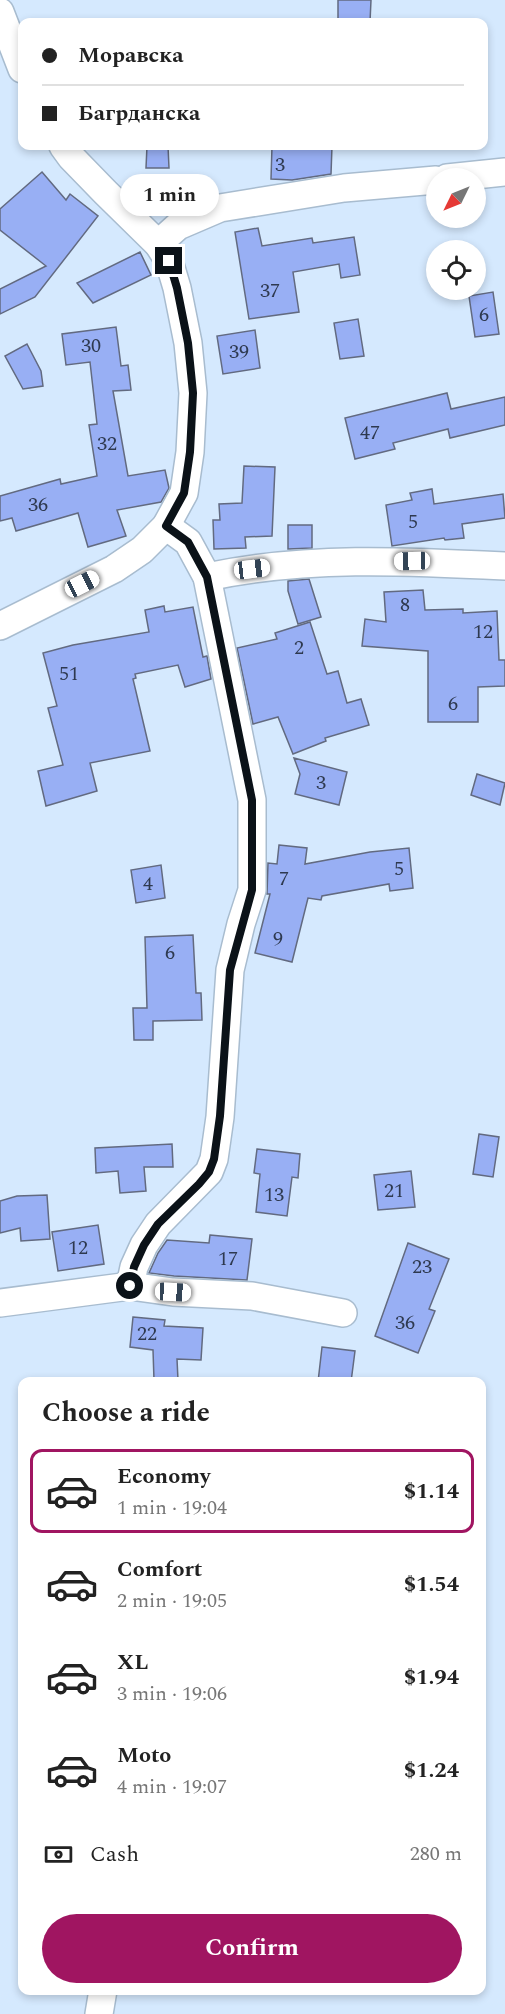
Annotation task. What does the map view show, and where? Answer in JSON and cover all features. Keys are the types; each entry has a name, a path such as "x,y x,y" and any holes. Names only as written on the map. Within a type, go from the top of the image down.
{"street":[{"path":"0,12 18,59"},
{"path":"0,626 128,561 142,550 166,526 184,493 190,452 193,393 188,343 169,261 158,244 66,150"},
{"path":"486,174 505,172"},
{"path":"158,244 178,226 220,208 344,188 426,181"},
{"path":"130,1286 134,1267 144,1245 158,1224 209,1172 214,1159 220,1116 230,970 252,890 252,800 207,577 188,542 166,526"},
{"path":"207,577 298,563 412,561 505,566"},
{"path":"0,1303 130,1286 173,1292 252,1296 343,1313"},
{"path":"99,2014 102,1995"}],"building":[{"path":"338,0 371,0 370,18 338,18"},
{"path":"147,150 168,150 169,168 146,168"},
{"path":"272,150 332,150 331,174 292,180 271,179"},
{"path":"42,172 66,200 70,194 98,216 35,297 0,314 0,289 46,266 0,230 0,209"},
{"path":"258,228 262,246 312,238 313,243 354,237 360,275 341,278 339,264 293,272 299,312 249,319 235,232"},
{"path":"140,252 151,275 93,303 77,283"},
{"path":"493,292 499,334 475,337 470,300 486,300 486,293"},
{"path":"358,319 364,356 340,359 334,323"},
{"path":"116,327 121,366 128,365 131,390 113,391 128,476 165,470 169,488 161,502 117,510 126,536 88,547 78,513 16,531 12,518 0,521 0,496 60,479 61,484 97,476 89,425 97,424 90,362 66,365 62,334"},
{"path":"255,330 260,368 223,374 217,336"},
{"path":"27,344 41,371 43,386 23,389 5,356"},
{"path":"447,393 451,409 505,397 505,425 450,438 448,429 393,443 395,449 355,459 345,418"},
{"path":"244,466 275,467 272,536 245,537 246,548 214,549 213,520 220,520 219,504 242,503"},
{"path":"432,489 434,504 503,494 505,518 462,524 464,538 445,540 444,538 392,546 386,505 412,500 410,493"},
{"path":"288,525 312,525 312,548 288,549"},
{"path":"309,579 321,617 298,624 288,591 288,581"},
{"path":"423,590 425,610 463,609 463,613 497,611 499,660 505,660 505,686 478,687 478,722 428,722 428,651 362,646 365,619 386,622 384,592"},
{"path":"164,606 165,612 193,607 203,657 207,656 211,679 185,687 178,665 135,674 136,678 133,679 150,751 90,763 97,791 46,806 38,771 63,765 48,708 57,706 43,653 73,645 149,632 145,610"},
{"path":"310,622 327,674 338,671 347,703 361,699 369,725 325,738 326,741 293,754 278,717 253,724 237,648 277,639 275,633"},
{"path":"294,758 347,772 339,805 295,794 300,774"},
{"path":"477,774 505,783 500,805 471,795"},
{"path":"279,845 307,848 305,864 370,852 409,848 413,888 390,891 389,884 322,896 321,900 308,898 292,962 255,953 270,894 267,894 268,863 277,864"},
{"path":"161,865 165,898 136,903 131,870"},
{"path":"193,935 196,993 201,993 202,1020 153,1021 153,1040 134,1040 133,1008 147,1008 145,937"},
{"path":"479,1134 499,1137 493,1177 473,1174"},
{"path":"172,1144 173,1167 144,1167 146,1191 120,1193 118,1171 96,1173 95,1148"},
{"path":"257,1149 300,1154 298,1178 292,1177 287,1216 256,1212 260,1174 254,1173"},
{"path":"411,1171 415,1207 378,1210 374,1175"},
{"path":"47,1195 50,1239 21,1241 20,1228 0,1233 0,1201 17,1196"},
{"path":"98,1225 104,1264 58,1271 52,1232"},
{"path":"210,1235 252,1239 247,1280 149,1273 167,1240 209,1243"},
{"path":"408,1243 449,1259 429,1309 435,1311 418,1353 375,1336"},
{"path":"133,1317 165,1320 164,1326 203,1328 201,1360 177,1359 178,1377 154,1377 153,1350 130,1347"},
{"path":"322,1347 355,1351 352,1377 319,1377"}],"route":[{"path":"130,1286 134,1267 144,1245 158,1224 209,1172 214,1159 220,1116 230,970 252,890 252,800 207,577 188,542 166,526 184,493 190,452 193,393 188,343 169,261"}]}
